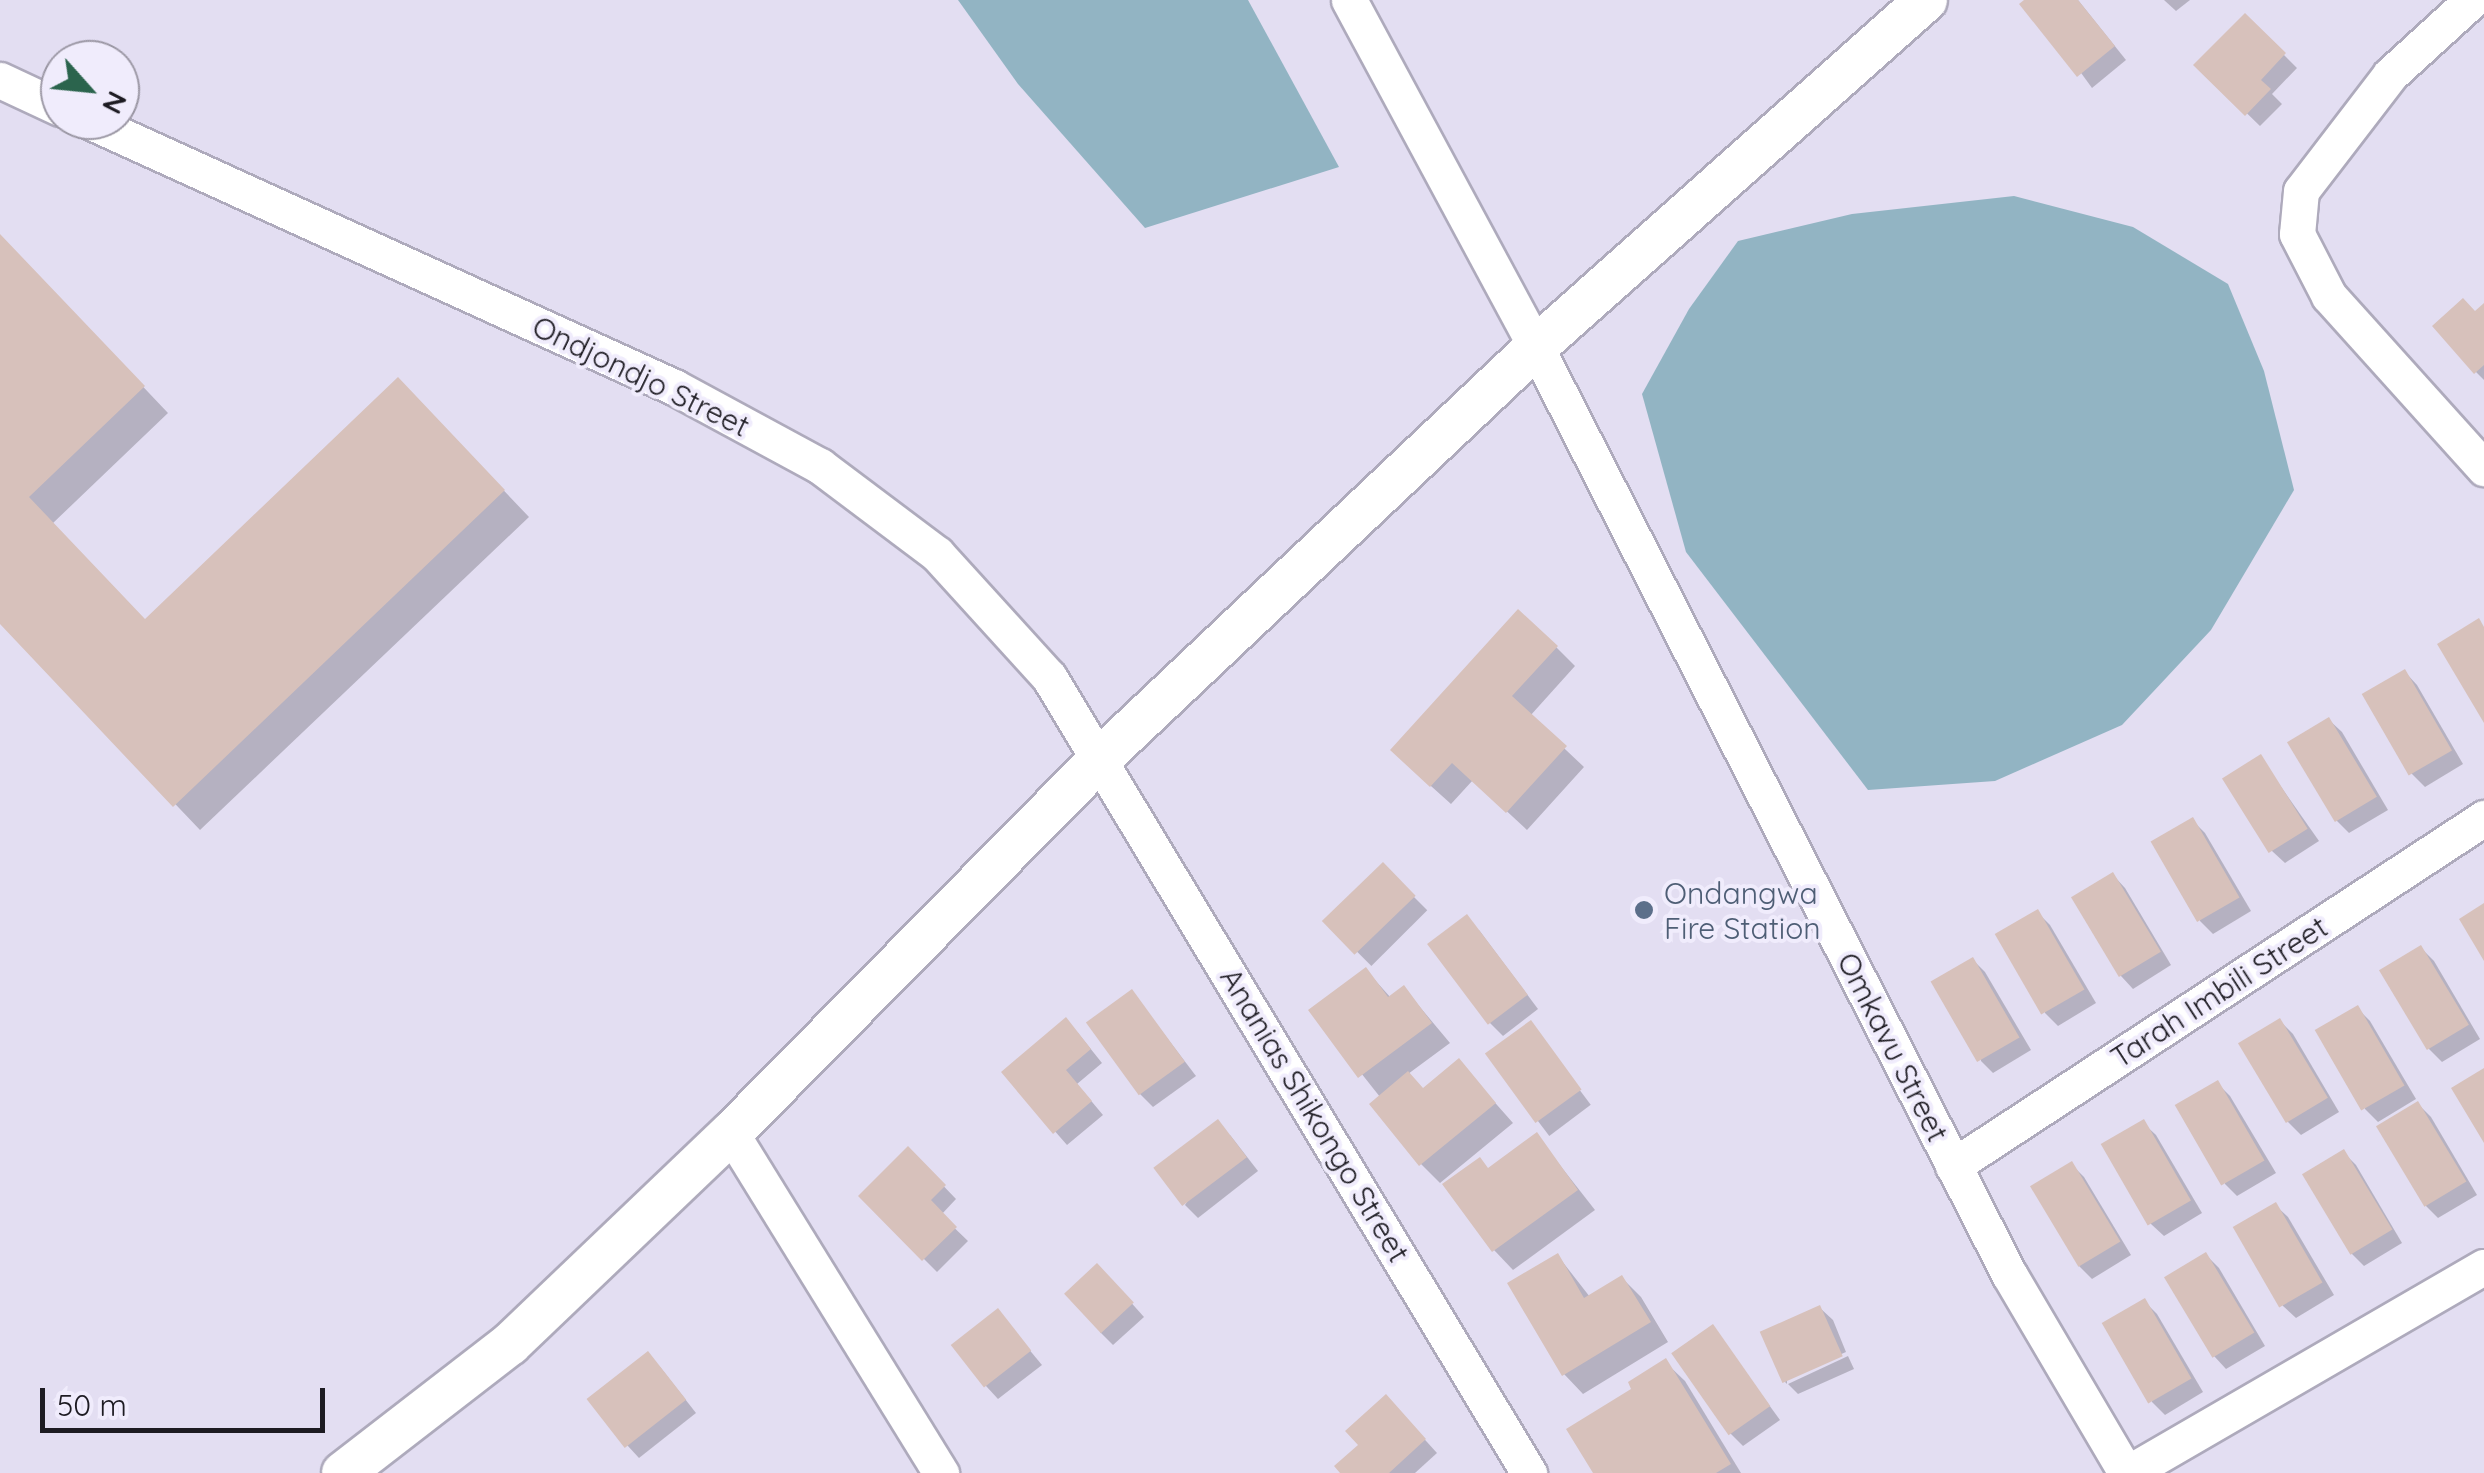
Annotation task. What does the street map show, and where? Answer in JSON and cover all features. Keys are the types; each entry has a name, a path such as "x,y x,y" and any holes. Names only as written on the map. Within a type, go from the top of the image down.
{"street":[{"name":"Omkavu Street","path":"1349,0 1536,347 2010,1274 2127,1473 2484,1266"},
{"path":"343,1473 510,1344 731,1132 1101,758 1536,347 1926,0"},
{"path":"2472,0 2390,75 2301,191 2297,234 2329,296 2484,468"},
{"path":"0,80 40,99"},
{"name":"Ondjondjo Street","path":"131,140 674,387 820,466 937,554 1049,677 1101,758"},
{"name":"Ananias Shikongo Street","path":"1101,758 1529,1473"},
{"name":"Tarah Imbili Street","path":"1953,1166 2484,818"},
{"path":"731,1132 940,1473"}],"water":[{"path":"958,0 1248,0 1339,167 1145,228 1018,84"},
{"path":"2014,196 2133,227 2228,284 2264,371 2294,490 2211,630 2122,725 1995,781 1868,790 1686,552 1642,394 1689,309 1738,241 1852,214"}],"building":[{"path":"2024,0 2078,0 2115,46 2077,77 2019,4"},
{"path":"2245,13 2286,53 2261,80 2271,89 2245,116 2193,65"},
{"path":"0,234 145,386 29,497 145,619 398,377 505,490 173,807 0,624"},
{"path":"2463,298 2475,311 2484,303 2484,365 2474,374 2432,326"},
{"path":"1518,609 1558,646 1512,696 1567,746 1506,813 1452,763 1430,787 1390,750"},
{"path":"2479,618 2484,627 2484,723 2437,644"},
{"path":"2405,669 2452,750 2409,775 2362,694"},
{"path":"2329,717 2377,797 2335,822 2287,742"},
{"path":"2261,754 2308,829 2269,853 2222,778"},
{"path":"2193,817 2240,898 2197,922 2151,842"},
{"path":"1383,862 1416,896 1355,955 1322,921"},
{"path":"2113,872 2161,952 2119,977 2071,897"},
{"path":"2484,903 2484,961 2459,919"},
{"path":"2038,909 2084,990 2041,1015 1995,934"},
{"path":"1467,914 1528,995 1488,1025 1427,944"},
{"path":"2421,945 2469,1025 2427,1050 2379,970"},
{"path":"1973,957 2020,1038 1977,1062 1931,982"},
{"path":"1366,967 1388,997 1404,985 1432,1023 1358,1078 1308,1010"},
{"path":"1132,989 1185,1062 1139,1095 1086,1023"},
{"path":"2358,1005 2404,1086 2361,1111 2315,1030"},
{"path":"1066,1017 1091,1049 1066,1070 1092,1101 1053,1134 1001,1072"},
{"path":"2280,1018 2328,1098 2286,1123 2238,1043"},
{"path":"1531,1020 1582,1090 1535,1123 1485,1054"},
{"path":"1459,1058 1496,1103 1419,1166 1369,1104 1408,1071 1423,1088"},
{"path":"2484,1068 2484,1143 2451,1088"},
{"path":"2218,1080 2264,1161 2221,1186 2175,1105"},
{"path":"2418,1101 2466,1182 2424,1207 2376,1126"},
{"path":"1218,1119 1247,1157 1182,1206 1153,1168"},
{"path":"2144,1119 2191,1200 2148,1225 2101,1144"},
{"path":"1537,1132 1578,1190 1492,1252 1442,1184 1480,1157 1488,1168"},
{"path":"908,1146 946,1185 931,1200 957,1227 922,1261 858,1196"},
{"path":"2344,1149 2392,1230 2350,1255 2302,1174"},
{"path":"2072,1161 2120,1242 2078,1267 2030,1186"},
{"path":"2276,1202 2322,1283 2279,1308 2233,1227"},
{"path":"2206,1252 2254,1333 2212,1358 2164,1277"},
{"path":"1558,1253 1584,1298 1622,1275 1651,1322 1562,1376 1507,1283"},
{"path":"1097,1263 1134,1302 1101,1333 1064,1294"},
{"path":"2145,1298 2192,1379 2148,1404 2102,1323"},
{"path":"1820,1305 1843,1356 1782,1383 1760,1332"},
{"path":"998,1308 1031,1351 984,1387 951,1345"},
{"path":"1713,1324 1770,1406 1729,1435 1671,1353"},
{"path":"648,1351 686,1400 625,1448 587,1399"},
{"path":"1666,1358 1731,1464 1716,1473 1593,1473 1566,1429 1631,1389 1628,1382"},
{"path":"1386,1394 1426,1439 1389,1473 1340,1473 1334,1466 1358,1445 1345,1431"}],"place":[{"name":"Ondangwa Fire Station","path":"1644,910"}]}
